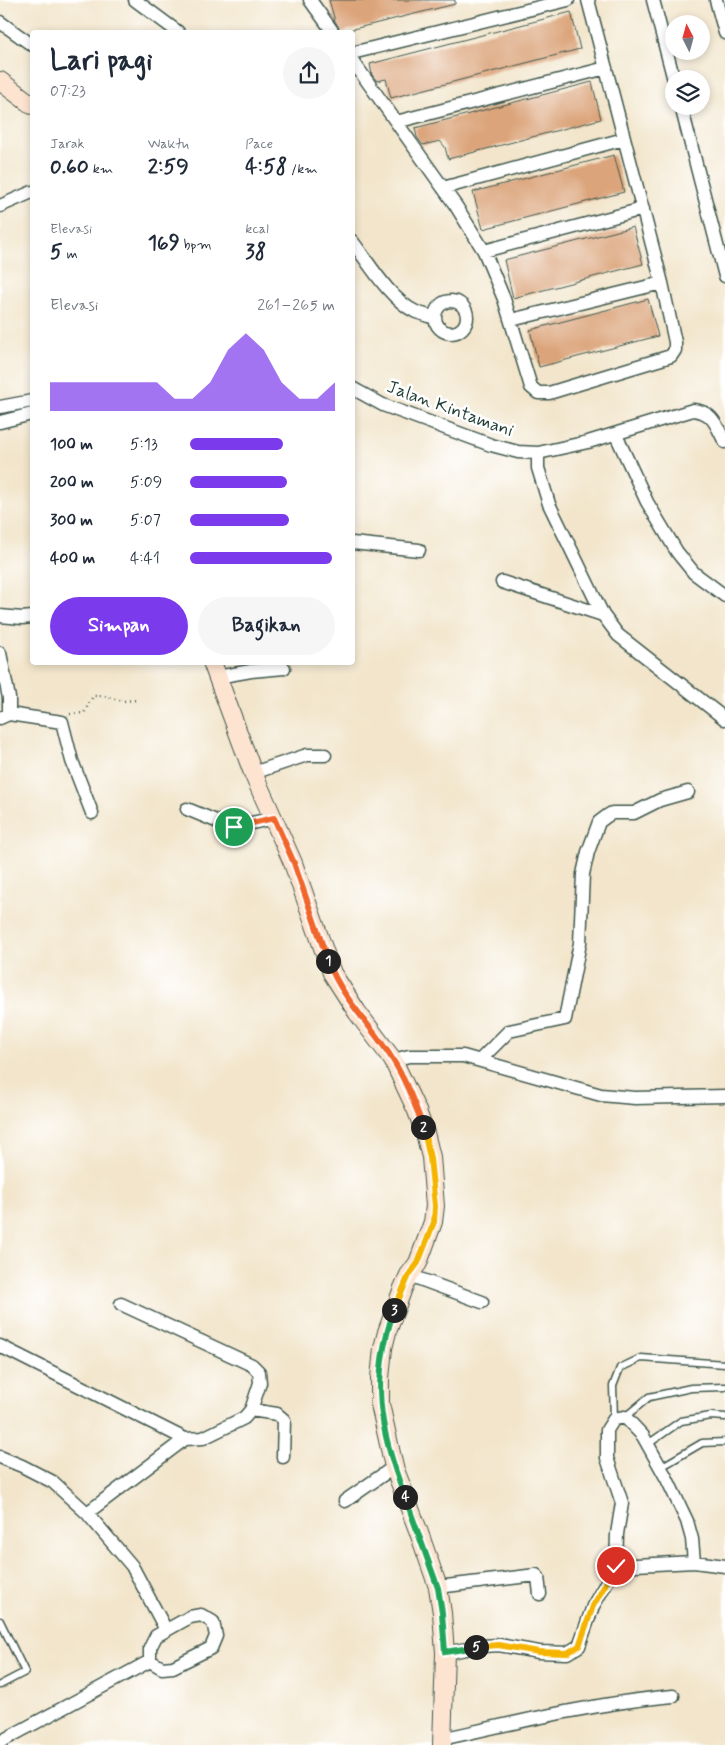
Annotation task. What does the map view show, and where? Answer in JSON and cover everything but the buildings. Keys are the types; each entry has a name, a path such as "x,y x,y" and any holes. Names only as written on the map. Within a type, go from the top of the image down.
{"street":[{"path":"135,0 175,30"},
{"path":"310,0 332,30"},
{"path":"355,52 568,0"},
{"path":"355,64 443,188 484,251 497,280 511,320 531,388 538,393 549,393 671,356 675,350 675,342 662,284 588,0"},
{"path":"653,0 671,70"},
{"path":"716,0 725,29"},
{"path":"0,22 30,44"},
{"path":"396,122 606,68"},
{"path":"0,81 30,104"},
{"path":"683,115 725,276"},
{"path":"443,188 624,139"},
{"path":"0,206 30,193"},
{"path":"484,251 643,209"},
{"path":"355,245 390,292 401,303 415,312 435,318"},
{"path":"511,320 662,284"},
{"name":"Jalan Kintamani","path":"355,390 382,405 491,445 518,452 538,453 616,435 693,410 704,411 712,417 725,442"},
{"path":"0,407 30,401"},
{"path":"0,422 30,414"},
{"path":"616,435 647,502 677,552 694,572 725,596"},
{"path":"538,453 538,468 549,504 603,615 618,635 725,719"},
{"path":"355,543 419,550"},
{"path":"502,582 603,615"},
{"path":"0,616 22,618 30,616"},
{"path":"0,653 8,698 4,716 62,722 72,761 92,813"},
{"path":"284,668 251,671 215,670 253,774 294,863 332,973 356,1012 393,1060 425,1133 430,1158 435,1206 434,1222 418,1263 409,1275 387,1332 383,1348 380,1378 380,1404 394,1467 438,1588 442,1613 446,1673 442,1742 598,1706 673,1696"},
{"path":"253,774 307,755 326,755"},
{"path":"480,1060 509,1031 565,1019 580,943 583,874 588,852 599,822 612,813 634,813 660,800 688,792"},
{"path":"187,809 234,827 274,818"},
{"path":"393,1060 409,1056 451,1055 480,1060 601,1095 635,1098 725,1096"},
{"path":"409,1275 482,1302"},
{"path":"0,1346 185,1439 203,1438 244,1418 251,1410 260,1383 259,1372 252,1365 121,1304"},
{"path":"251,1410 276,1414 284,1420 283,1457"},
{"path":"445,1652 498,1645 539,1652 567,1653 579,1646 593,1606 616,1566 617,1534 622,1503 608,1458 607,1430 620,1418 643,1436 660,1467 687,1520 692,1539 694,1562"},
{"path":"87,1513 185,1439"},
{"path":"0,1458 22,1466 53,1482 87,1513 132,1566 166,1630"},
{"path":"345,1501 394,1467"},
{"path":"616,1566 694,1562 725,1566"},
{"path":"438,1588 536,1575 538,1576 540,1594"},
{"path":"201,1615 213,1622 216,1636 211,1648 173,1667 162,1668 150,1661 150,1648 156,1636 190,1617 201,1615"},
{"path":"0,1742 150,1661"}],"lane":[{"path":"725,1364 641,1358 620,1368 613,1386 620,1418 649,1397 692,1388 725,1387"},
{"path":"648,1444 681,1421 711,1416 725,1417"},
{"path":"660,1467 702,1443 725,1442"},
{"path":"0,1621 25,1672 0,1684"}],"path":[{"path":"62,722 66,713 84,713 93,696 104,696 123,701 138,700"}],"route":[{"path":"234,827 274,818 294,863 332,973 356,1012 393,1060 417,1111 425,1133 430,1158 435,1206 434,1222 418,1263 402,1288 387,1332 383,1348 380,1378 380,1404 394,1467 438,1588 445,1652 498,1645 539,1652 567,1653 579,1646 593,1606 616,1566"}]}
